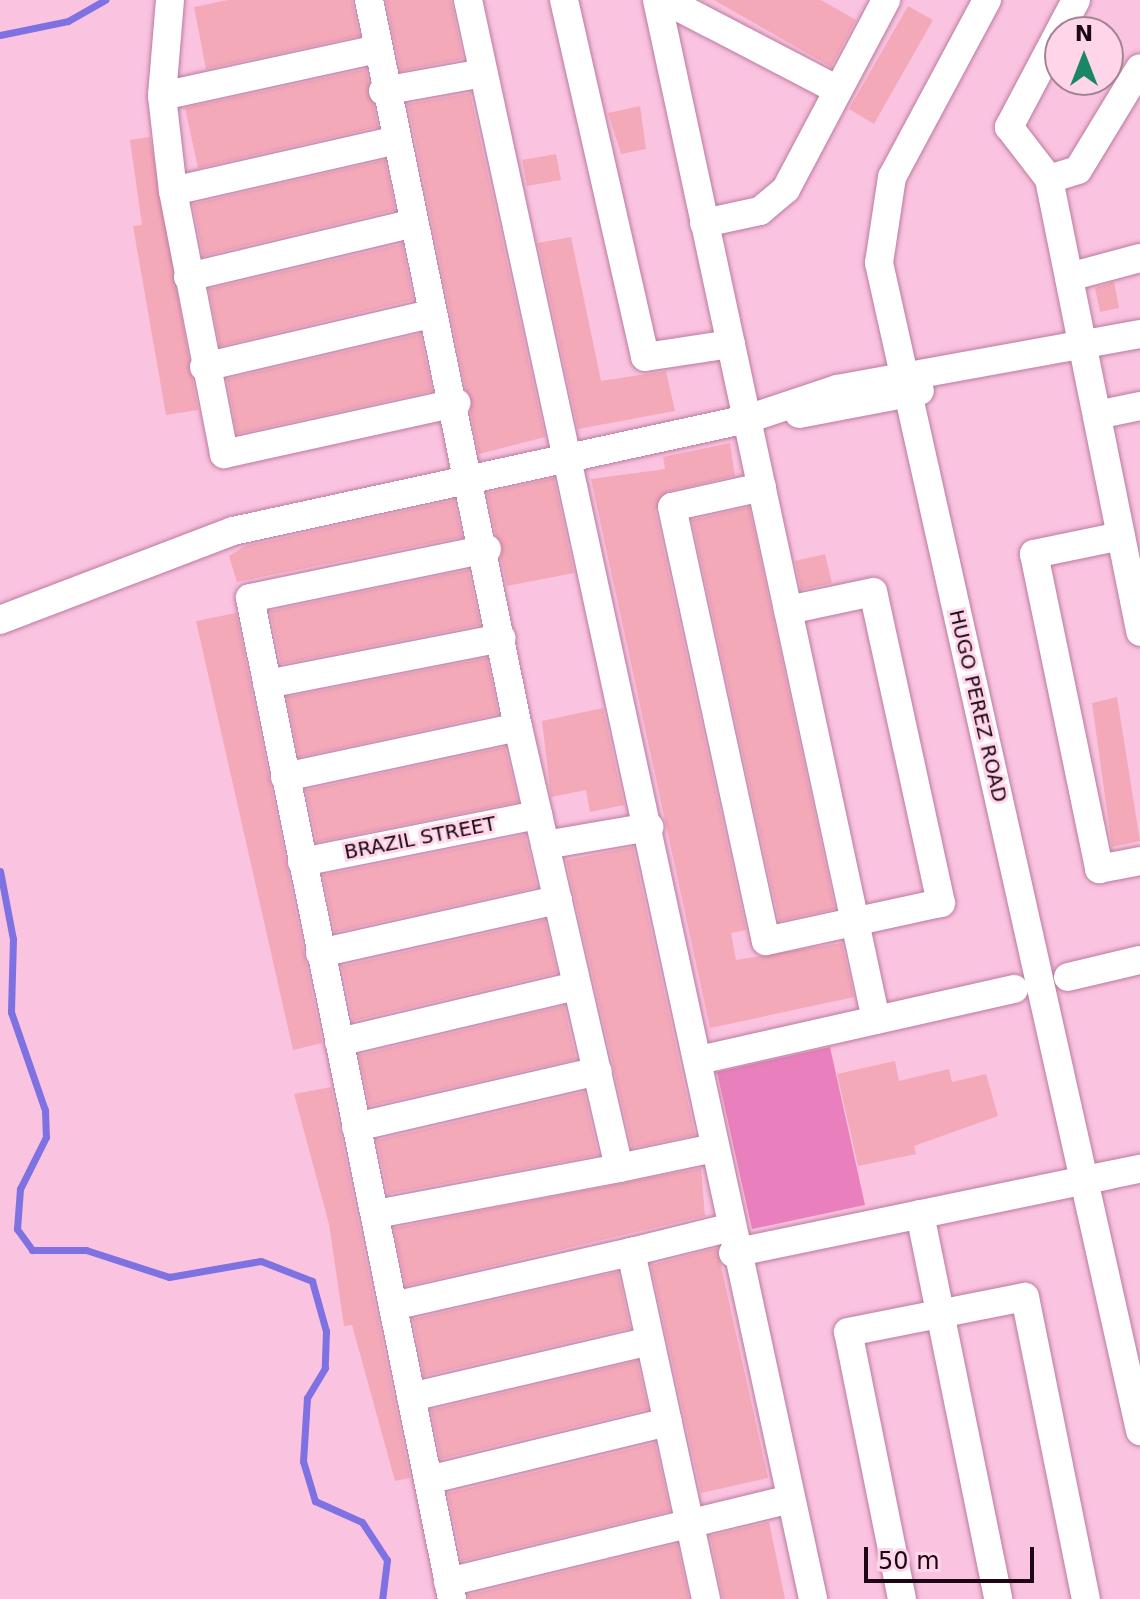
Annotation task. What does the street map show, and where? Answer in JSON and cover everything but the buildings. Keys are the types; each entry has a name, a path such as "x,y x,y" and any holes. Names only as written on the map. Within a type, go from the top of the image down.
{"street":[{"path":"172,0 162,96 173,191 204,367 224,454 456,403"},
{"path":"369,0 383,91 430,314 456,403 487,549 518,727 619,1168"},
{"path":"468,0 571,457 699,1060 730,1241 813,1599"},
{"path":"564,0 645,357 731,344"},
{"path":"657,0 876,1020"},
{"path":"665,0 836,89"},
{"name":"HUGO PEREZ ROAD","path":"987,0 914,127 882,222 879,263 1140,1431"},
{"path":"1076,0 1009,127 1049,179 1140,632"},
{"path":"704,223 777,201 879,2"},
{"path":"162,96 377,49"},
{"path":"1049,179 1078,170 1140,68"},
{"path":"383,91 483,73"},
{"path":"173,191 393,141"},
{"path":"188,277 411,224"},
{"path":"1069,277 1138,256"},
{"path":"204,367 430,314"},
{"path":"0,620 233,531 907,384 1035,365 1083,346 1140,334"},
{"path":"1097,415 1140,406"},
{"path":"762,487 672,507 766,941 941,903 873,592 788,610"},
{"path":"1121,536 1034,554 1099,869 1140,861"},
{"path":"487,549 250,598 450,1591 690,1523 790,1499"},
{"path":"267,684 502,638"},
{"path":"285,777 518,727"},
{"name":"BRAZIL STREET","path":"302,862 538,815"},
{"path":"545,845 649,827"},
{"path":"320,953 558,900"},
{"path":"1068,977 1140,960"},
{"path":"339,1042 575,986"},
{"path":"699,1060 1014,989"},
{"path":"356,1127 598,1071"},
{"path":"375,1214 714,1148"},
{"path":"393,1306 631,1252 920,1214 1140,1169"},
{"path":"920,1214 998,1599"},
{"path":"631,1252 706,1599"},
{"path":"902,1599 848,1332 1025,1297 1086,1599"},
{"path":"411,1397 650,1341"},
{"path":"428,1480 668,1422"}],"shaded area":[{"path":"830,1047 865,1205 752,1229 717,1072"}],"waterway":[{"path":"0,35 68,21 105,0"},
{"path":"0,871 13,939 11,1012 45,1110 46,1137 20,1189 17,1229 32,1250 86,1250 169,1277 261,1261 312,1281 326,1331 325,1368 307,1398 303,1461 315,1501 362,1522 387,1560 382,1599"}]}
